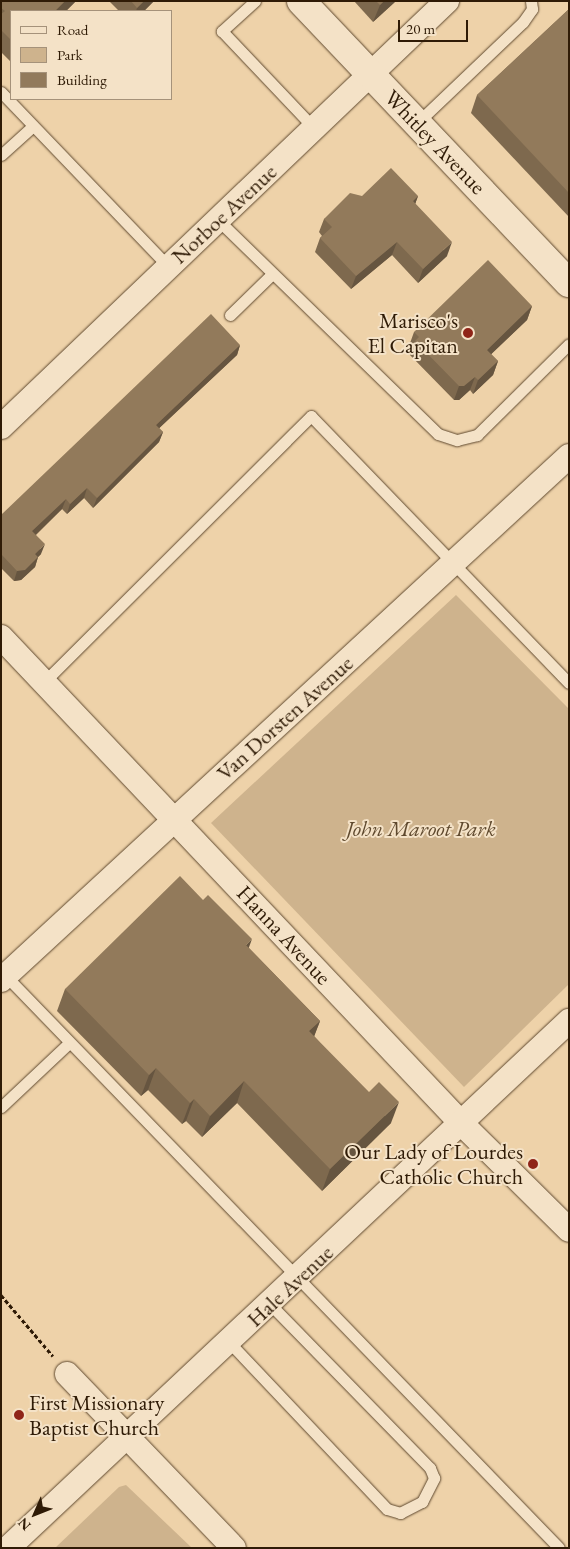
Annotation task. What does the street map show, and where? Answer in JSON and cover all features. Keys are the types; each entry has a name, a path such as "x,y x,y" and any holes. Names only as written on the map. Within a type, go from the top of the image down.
{"street":[{"name":"Whitley Avenue","path":"302,1 569,283"},
{"name":"Norboe Avenue","path":"1,427 168,265 372,77 447,1"},
{"name":"Van Dorsten Avenue","path":"3,976 454,564 569,456"},
{"name":"Hanna Avenue","path":"1,637 463,1125 569,1230"},
{"name":"Hale Avenue","path":"8,1548 126,1435 297,1281 463,1125 569,1021"},
{"path":"67,1374 234,1548"}],"lane":[{"path":"255,1 222,32 315,129"},
{"path":"417,123 523,22 532,9 531,1"},
{"path":"1,92 168,265"},
{"path":"1,155 32,126"},
{"path":"217,219 270,274 417,418 438,434 457,440 476,435 569,344"},
{"path":"230,314 270,274"},
{"path":"44,682 311,416 569,683"},
{"path":"3,976 297,1281 559,1548"},
{"path":"1,1108 69,1043"},
{"path":"229,1342 387,1509 400,1513 422,1502 434,1478 430,1468 270,1305"}],"path":[{"path":"1,1295 67,1374"}],"green space":[{"name":"John Maroot Park","path":"456,595 569,709 569,984 464,1087 211,823"},
{"path":"126,1485 192,1548 55,1548 119,1487"}],"building":[{"path":"1,1 65,1 56,10 10,10 10,39 1,30 1,14 5,11 1,8"},
{"path":"131,1 144,1 137,8"},
{"path":"376,1 384,1 380,5"},
{"path":"569,9 569,193 477,95"},
{"path":"391,168 418,196 413,201 452,242 423,269 397,242 356,276 320,238 332,227 324,219 350,193 362,196"},
{"name":"Marisco's El Capitan","path":"488,260 532,306 487,350 498,361 478,380 475,377 464,386 459,386 415,341 419,337 414,332"},
{"path":"211,314 240,345 156,425 163,432 97,498 87,488 70,504 66,499 32,531 45,544 35,554 38,557 25,570 17,571 1,554 1,515"},
{"path":"180,876 203,900 208,895 252,939 246,945 320,1021 309,1031 369,1092 379,1082 399,1102 330,1169 244,1081 210,1116 194,1099 190,1103 156,1068 149,1075 65,989"}],"place":[{"name":"Marisco's El Capitan","path":"468,333"},
{"name":"Our Lady of Lourdes Catholic Church","path":"533,1164"},
{"name":"First Missionary Baptist Church","path":"19,1415"}]}
